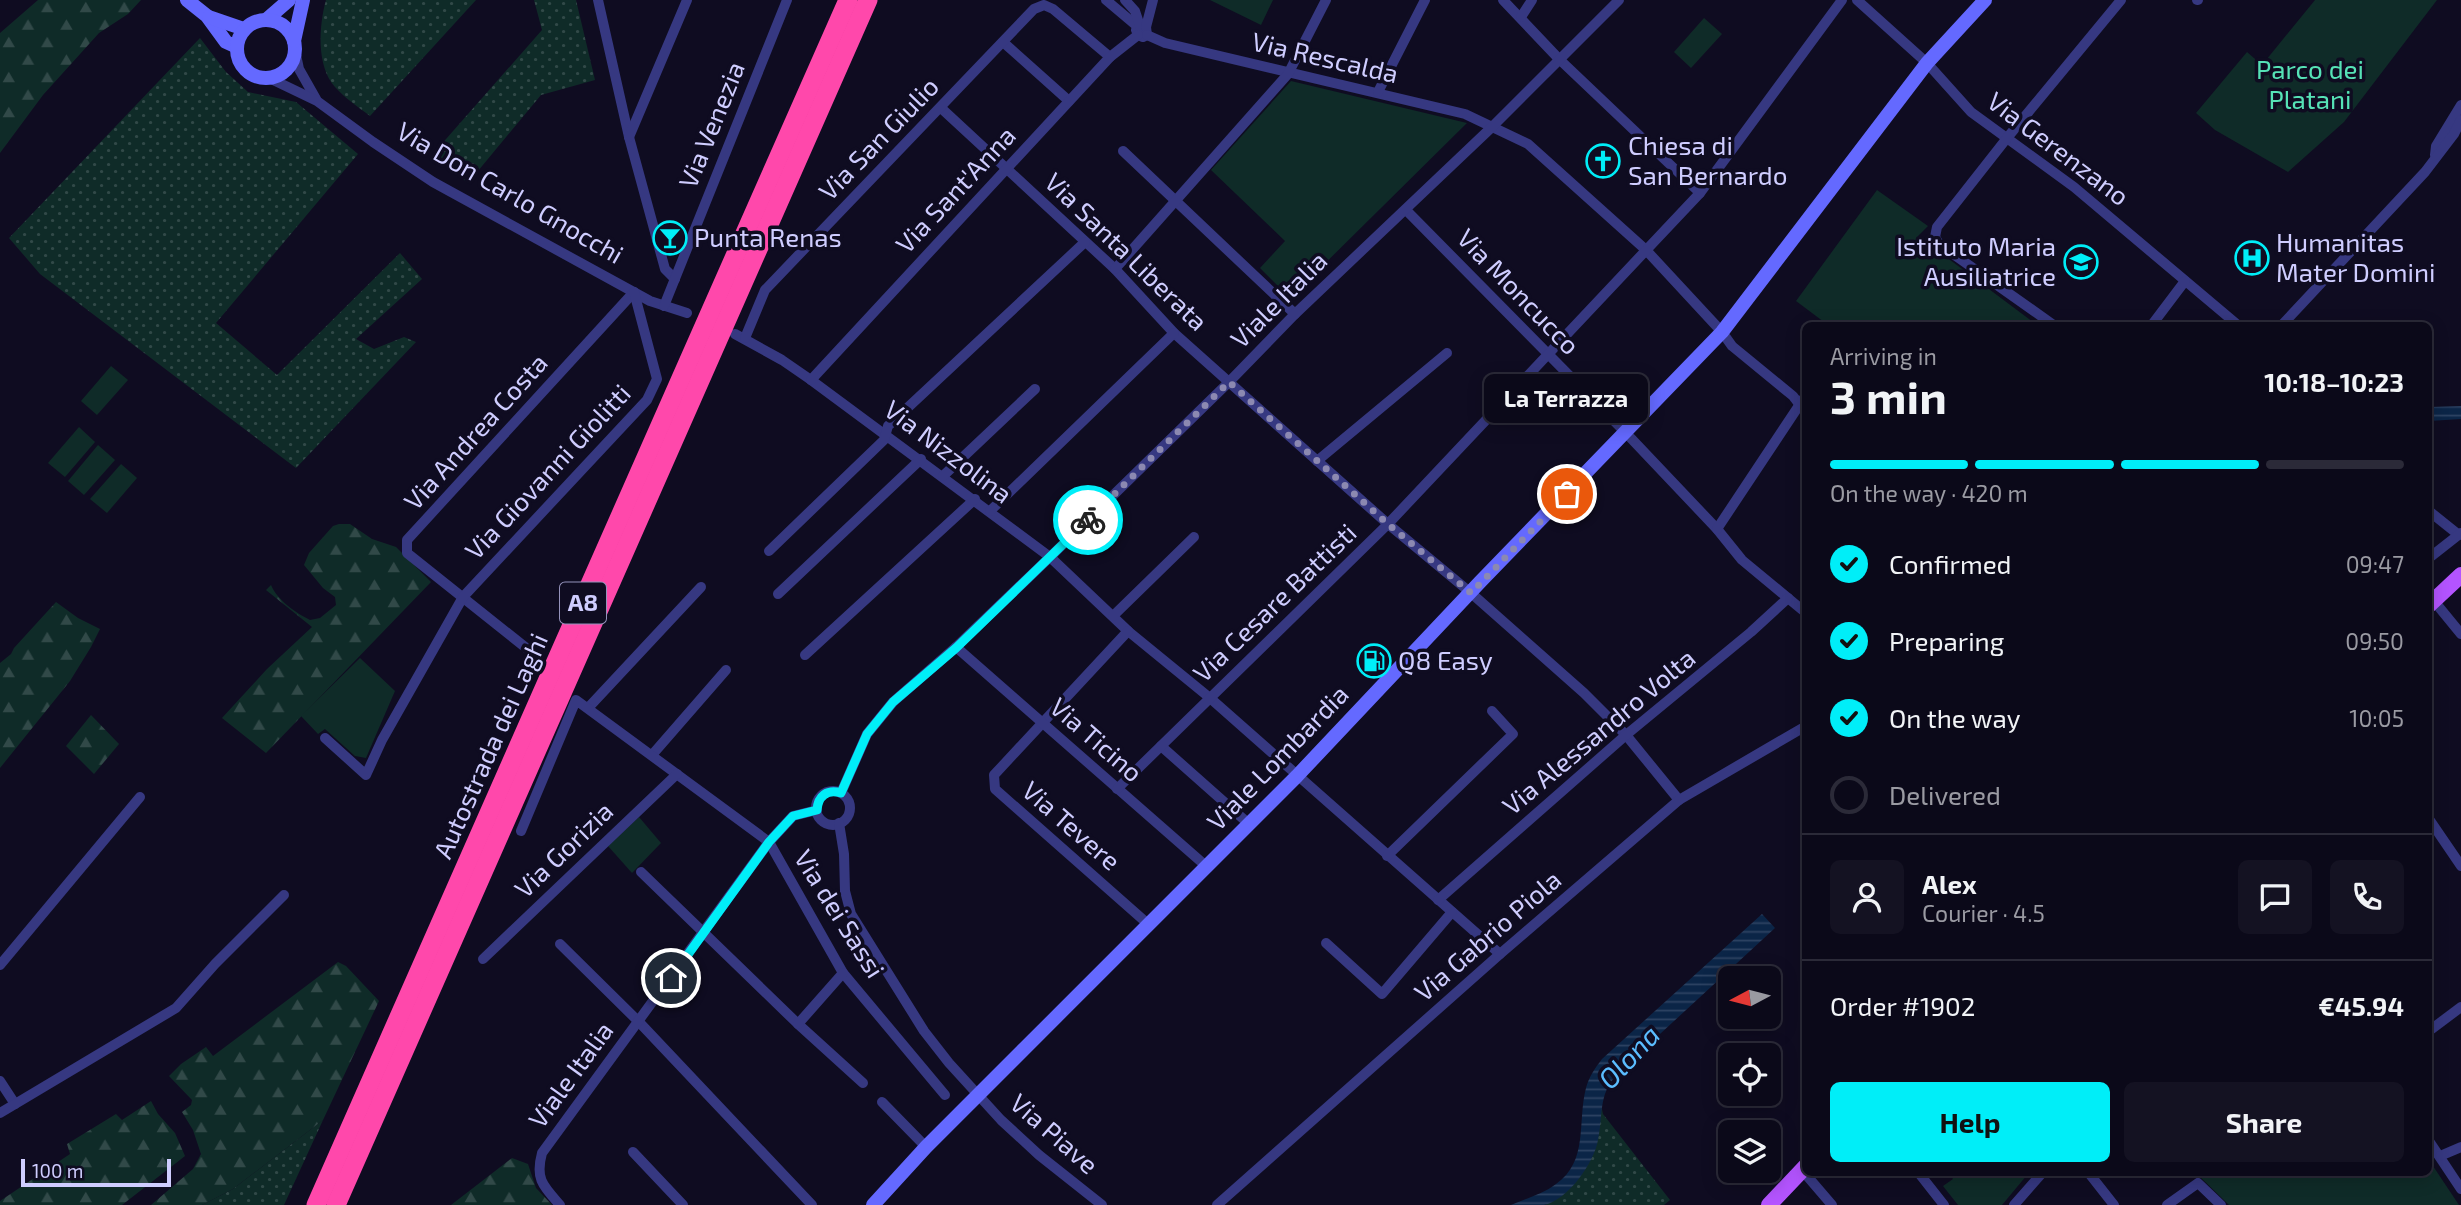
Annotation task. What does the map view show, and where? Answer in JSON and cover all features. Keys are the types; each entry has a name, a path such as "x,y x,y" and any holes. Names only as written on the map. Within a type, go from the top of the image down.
{"highway":[{"name":"Autostrada dei Laghi","path":"316,1205 848,0"},
{"name":"Autostrada dei Laghi","path":"336,1205 868,0"}],"main road":[{"path":"2432,603 2461,575"},
{"path":"1769,1205 1802,1170"}],"street":[{"name":"Via Don Carlo Gnocchi","path":"187,0 207,16 226,42 237,47 242,65 258,76 267,77 317,101 433,182 634,292 687,313"},
{"path":"237,47 244,29 265,20 289,0"},
{"path":"267,77 278,76 290,65 303,0"},
{"path":"598,0 629,136 665,268 675,279"},
{"path":"629,136 687,0"},
{"name":"Via Venezia","path":"664,306 787,0"},
{"name":"Via Rescalda","path":"1106,0 1142,30 1165,43 1465,114 1528,144 1646,250 1732,346 1793,397 1802,409"},
{"path":"1125,0 1135,11 1142,30"},
{"path":"1115,269 1288,74 1326,0"},
{"path":"1378,92 1425,0"},
{"path":"1503,0 1559,59 1699,193"},
{"path":"1521,17 1532,0"},
{"name":"Viale Italia","path":"841,793 867,734 893,702 956,648 1619,0"},
{"name":"Via Cesare Battisti","path":"1117,789 1388,524 1699,193 1842,0"},
{"name":"Via Gerenzano","path":"1857,0 1927,63 1970,112 2074,187 2234,322"},
{"name":"Viale Lombardia","path":"873,1205 926,1147 1297,776 1722,332 1927,63 1985,0"},
{"path":"2049,322 1939,244 1935,237 1937,226 2121,0"},
{"path":"1142,30 1153,1"},
{"name":"Via San Giulio","path":"740,336 765,290 1034,9 1044,5 1053,9 1110,57"},
{"name":"Via Don Carlo Gnocchi","path":"207,16 244,29"},
{"path":"265,20 284,26 294,45"},
{"name":"Via Sant'Anna","path":"811,380 1110,57 1142,30"},
{"path":"1003,42 1069,101"},
{"name":"Via Don Carlo Gnocchi","path":"294,45 304,81 317,101"},
{"path":"2434,161 2436,146 2461,105"},
{"name":"Via Santa Liberata","path":"941,108 1115,269 1174,332 1388,524 1584,693 1626,735 1679,800"},
{"path":"2285,322 2434,161 2457,131 2461,120"},
{"path":"1123,151 1295,314"},
{"name":"Via Moncucco","path":"1406,209 1626,433 1717,529 1742,561 1802,610"},
{"path":"769,551 884,440 888,426 1085,242"},
{"path":"2154,322 2185,281"},
{"name":"Via Andrea Costa","path":"463,597 407,553 407,540 634,292"},
{"name":"Via Giovanni Giolitti","path":"325,738 366,775 382,740 463,597 647,400 657,379 634,292"},
{"path":"990,511 1174,332"},
{"name":"Via Nizzolina","path":"740,336 811,380 887,434 1050,557 1128,631 1210,698 1500,954"},
{"path":"1317,461 1447,353"},
{"path":"943,476 1035,389"},
{"path":"1717,529 1802,409"},
{"path":"778,594 920,459"},
{"path":"805,655 975,499"},
{"path":"2432,513 2460,534 2432,556"},
{"path":"1113,616 1194,537"},
{"path":"588,708 701,587"},
{"name":"Via Giovanni Giolitti","path":"463,597 535,655"},
{"name":"Via Alessandro Volta","path":"1438,900 1626,735 1708,669 1788,598"},
{"path":"2432,603 2461,634"},
{"path":"1043,725 1128,631"},
{"name":"Via Ticino","path":"956,648 1206,866"},
{"path":"652,755 726,670"},
{"name":"Via dei Sassi","path":"521,831 576,700 769,842 843,973 945,1095"},
{"path":"1387,856 1513,734 1492,711"},
{"name":"Via Tevere","path":"1043,725 994,775 996,789 1148,925"},
{"name":"Via Gabrio Piola","path":"1217,1205 1500,954 1679,800 1802,728"},
{"path":"1161,746 1249,824"},
{"name":"Via Gorizia","path":"483,959 677,774"},
{"name":"Viale Italia","path":"560,1205 542,1185 538,1168 542,1153 769,842 793,816 817,810 820,797 826,793 841,793 848,800 850,806 847,818 839,823"},
{"path":"0,965 140,797"},
{"path":"817,810 823,821 839,823"},
{"name":"Via Piave","path":"839,823 844,854 845,891 851,914 924,1031 978,1095 1039,1155 1102,1205"},
{"path":"2432,824 2461,866"},
{"path":"640,872 863,1083"},
{"path":"0,1113 176,1008 215,964 284,895"},
{"path":"1326,943 1382,994 1452,912"},
{"path":"560,944 639,1022 812,1205"},
{"path":"798,1024 843,973"},
{"path":"2432,1029 2461,1007"},
{"path":"0,1081 15,1104"},
{"path":"882,1101 926,1147"},
{"path":"2432,1145 2461,1189"},
{"path":"2440,1156 2461,1147"},
{"path":"633,1152 684,1205"},
{"path":"1810,1176 1832,1205"},
{"path":"1921,1176 1944,1205"},
{"path":"2014,1205 2039,1176"},
{"path":"2091,1176 2114,1205"},
{"path":"2168,1205 2198,1183 2221,1205"}],"green space":[{"path":"38,0 141,0 128,14 99,33 43,95 0,153 0,33"},
{"path":"326,0 476,0 370,116 335,87 325,68 321,33"},
{"path":"534,0 576,0 595,80 541,95 468,183 432,155 542,30"},
{"path":"1210,0 1273,0 1261,25"},
{"name":"Parco dei Platani","path":"2315,0 2437,0 2344,122 2288,172 2215,130 2196,113 2247,52 2262,65"},
{"path":"1704,18 1722,34 1691,68 1674,52"},
{"path":"200,38 226,72 248,92 296,102 358,154 216,323 277,375 400,253 422,279 356,339 374,349 404,337 416,342 296,468 40,274 9,238"},
{"path":"1291,81 1467,123 1290,298 1260,268 1285,241 1211,170"},
{"path":"1877,190 1928,226 1918,236 2033,322 1824,322 1796,301"},
{"path":"111,366 128,380 97,415 81,401"},
{"path":"79,427 95,442 65,477 48,463"},
{"path":"98,445 115,460 84,495 68,481"},
{"path":"121,464 137,478 107,513 90,499"},
{"path":"350,524 372,539 396,547 431,582 266,753 222,718 267,669 312,627 266,590 271,585 282,601 310,620 320,618 336,605 335,597 323,588 304,565 309,553 333,526"},
{"path":"56,602 78,618 100,629 70,681 0,768 0,663"},
{"path":"360,658 395,691 366,758 355,756 325,729 318,734 301,716"},
{"path":"91,715 119,744 94,774 66,746"},
{"path":"639,817 661,843 632,873 608,846"},
{"path":"338,962 346,966 379,1001 323,1120 233,1189 202,1205 151,1205 193,1169 201,1154 193,1130 182,1112 191,1105 192,1100 169,1076 206,1047 213,1056"},
{"path":"151,1101 158,1114 175,1133 185,1156 122,1205 0,1205 0,1201 70,1154 67,1144 116,1114 122,1120"},
{"path":"1601,1105 1603,1114 1670,1200 1664,1205 1545,1205 1559,1196 1600,1115"},
{"path":"323,1120 284,1205 202,1205 233,1189"},
{"path":"512,1158 528,1164 536,1188 552,1205 451,1205"},
{"path":"2432,1164 2459,1205 2229,1205 2199,1176 2432,1176"},
{"path":"1951,1176 2026,1176 2002,1205 1958,1205 1943,1186 1953,1179"}],"water":[{"path":"2461,406 2461,419 2432,421 2432,407"},
{"name":"Olona","path":"1762,914 1775,928 1734,966 1718,966 1718,981 1614,1078 1605,1094 1596,1149 1571,1188 1553,1202 1544,1205 1511,1205 1551,1188 1566,1175 1573,1164 1578,1152 1586,1088 1602,1059"}],"way so far":[{"path":"1088,520 1229,382 1388,524 1471,593 1567,494"}],"place":[{"name":"Chiesa di San Bernardo","path":"1603,161"},
{"name":"Punta Renas","path":"670,238"},
{"name":"Humanitas Mater Domini","path":"2252,258"},
{"name":"Istituto Maria Ausiliatrice","path":"2081,262"},
{"name":"La Terrazza","path":"1567,494"},
{"name":"Q8 Easy","path":"1374,661"}],"route":[{"path":"671,978 769,842 793,816 817,810 820,797 831,791 841,793 867,734 893,702 956,648 1088,520"}]}
